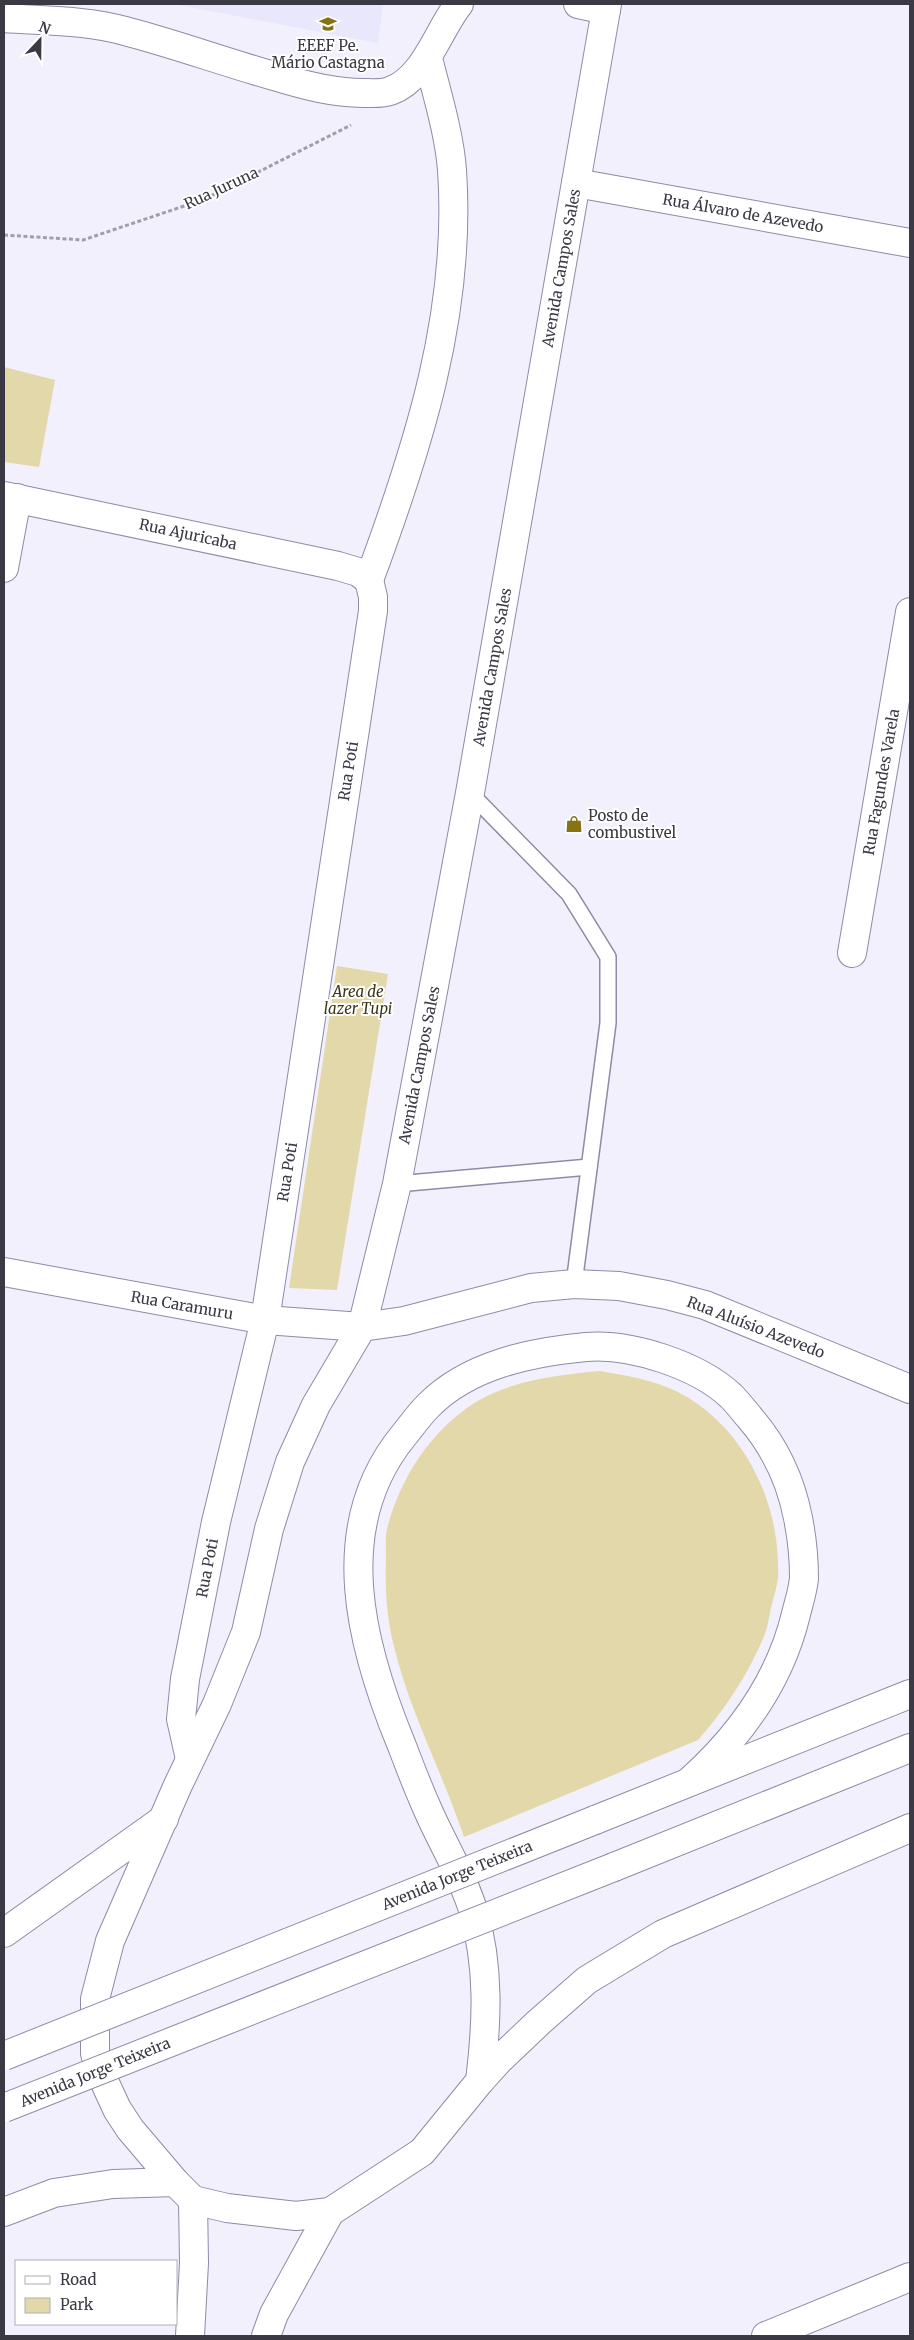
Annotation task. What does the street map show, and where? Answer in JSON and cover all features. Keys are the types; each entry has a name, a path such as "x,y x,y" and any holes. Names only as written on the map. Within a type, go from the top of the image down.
{"main road":[{"path":"4,18 79,23 123,30 244,68 334,91 361,93 390,91 405,82 428,58 446,23 460,4"},
{"path":"578,4 606,7"},
{"name":"Avenida Campos Sales","path":"184,2191 130,2129 117,2108 99,2070 95,2053 95,1999 110,1941 190,1759 217,1704 246,1632 269,1528 290,1462 316,1405 362,1327 397,1184 470,793 606,7"},
{"path":"369,580 408,472 430,395 445,322 452,266 452,169 445,125 428,58"},
{"name":"Rua Álvaro de Azevedo","path":"576,183 910,243"},
{"path":"4,568 10,497"},
{"name":"Rua Ajuricaba","path":"10,497 338,566 358,572 369,580"},
{"name":"Rua Poti","path":"190,1759 181,1719 185,1679 216,1522 265,1320 373,611 373,597 369,580"},
{"name":"Rua Fagundes Varela","path":"852,952 910,612"},
{"name":"Rua Caramuru","path":"4,1272 265,1320 362,1327"},
{"name":"Rua Aluísio Azevedo","path":"362,1327 404,1321 531,1288 574,1284 619,1286 667,1295 705,1305 910,1389"},
{"path":"480,2081 486,2037 487,2000 484,1960 473,1911 453,1859 427,1810 382,1699 366,1644 358,1594 361,1525 380,1475 393,1449 430,1404 465,1378 495,1366 544,1351 601,1346 647,1353 697,1373 730,1394 758,1428 785,1472 795,1502 803,1547 804,1582 790,1641 764,1694 740,1731 690,1781"},
{"name":"Avenida Jorge Teixeira","path":"4,2056 910,1694"},
{"name":"Avenida Jorge Teixeira","path":"4,2108 910,1748"},
{"path":"4,1933 164,1819"},
{"path":"266,2336 274,2314 330,2212 422,2152 480,2081 538,2022 587,1980 663,1934 910,1828"},
{"path":"4,2212 54,2193 113,2184 184,2191 226,2208 288,2215 330,2212"},
{"path":"184,2191 194,2264 190,2336"},
{"path":"766,2336 910,2276"}],"lane":[{"path":"470,793 569,894 608,957 608,1023 574,1284"},
{"path":"397,1184 589,1167"}],"path":[{"name":"Rua Juruna","path":"4,235 83,240 204,199 360,122 390,91"}],"shaded area":[{"name":"EEEF Pe. Mário Castagna","path":"173,4 383,4 378,43"}],"green space":[{"path":"4,367 55,380 39,467 4,462"},
{"name":"Area de lazer Tupi","path":"337,966 388,974 337,1290 289,1288"},
{"path":"600,1371 633,1377 677,1391 709,1412 743,1452 767,1499 774,1525 778,1578 766,1631 752,1663 736,1690 698,1740 464,1837 398,1664 388,1617 386,1587 387,1529 400,1492 409,1474 431,1441 460,1413 476,1402 505,1388 568,1374"}],"place":[{"name":"EEEF Pe. Mário Castagna","path":"328,24"},
{"name":"Posto de combustivel","path":"574,824"}]}
